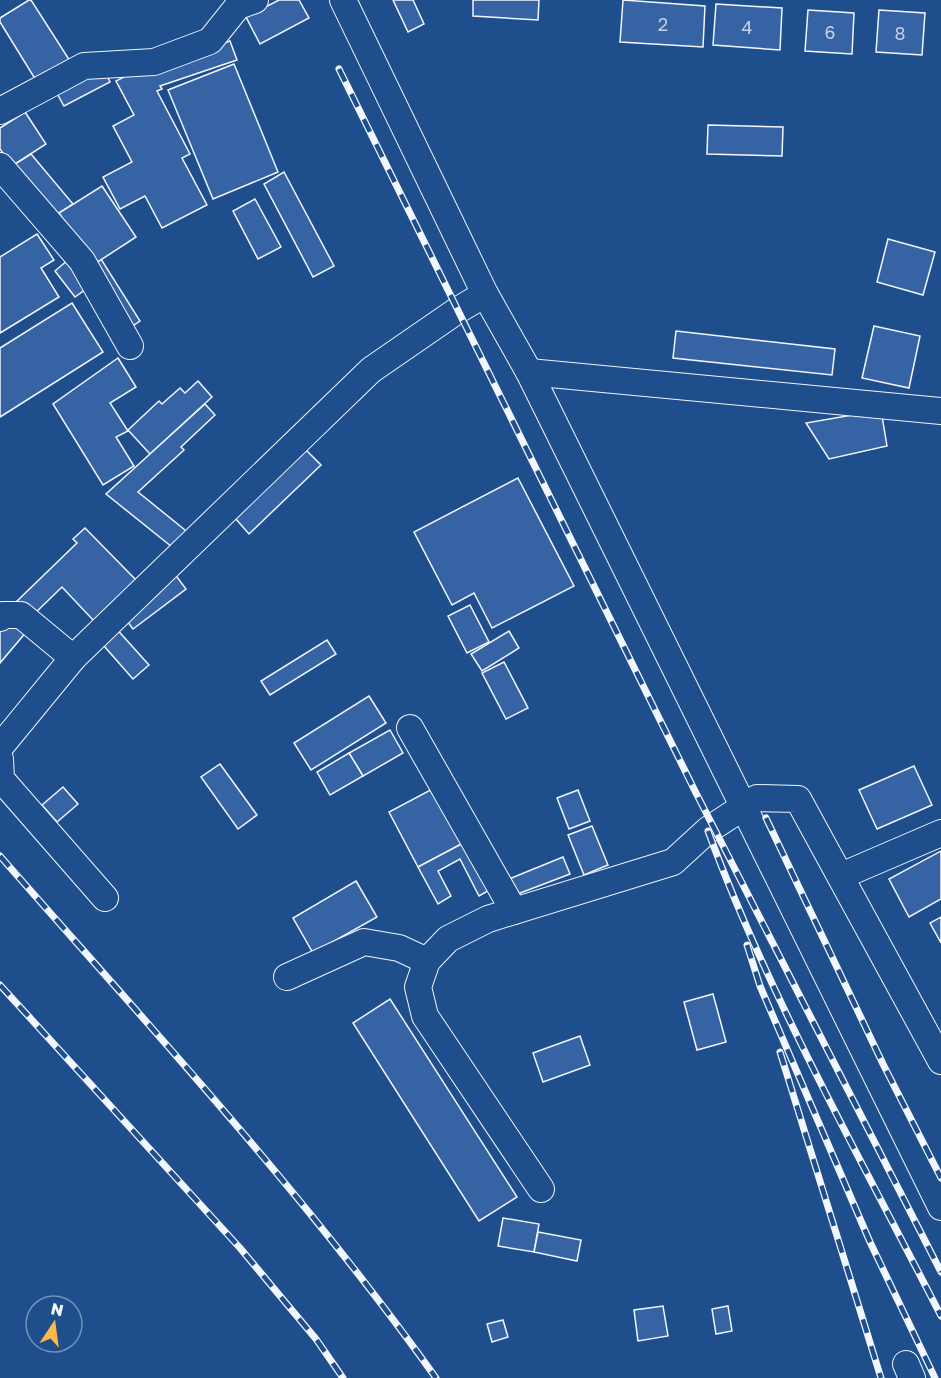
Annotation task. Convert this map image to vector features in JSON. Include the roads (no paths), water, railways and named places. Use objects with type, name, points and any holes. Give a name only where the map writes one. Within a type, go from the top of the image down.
[{"type":"street","points":[[0,111],[84,66],[154,62],[210,40],[238,6],[255,0]]},
{"type":"street","points":[[343,0],[485,294],[529,372],[742,808],[941,1207]]},
{"type":"street","points":[[0,166],[82,261],[130,346]]},
{"type":"street","points":[[0,747],[73,657],[371,370],[485,294]]},
{"type":"street","points":[[529,372],[941,411]]},
{"type":"street","points":[[0,618],[3,615],[21,615],[73,657]]},
{"type":"street","points":[[410,728],[514,911]]},
{"type":"street","points":[[0,759],[1,779],[105,898]]},
{"type":"street","points":[[540,1189],[425,1016],[418,987],[427,961],[448,939],[488,919],[673,862],[708,830],[757,798],[798,799],[941,1061]]},
{"type":"street","points":[[841,876],[941,833]]},
{"type":"street","points":[[287,977],[364,942],[399,948],[427,961]]},
{"type":"railway","points":[[339,69],[694,789],[941,1272]]},
{"type":"railway","points":[[766,818],[883,1064],[941,1178]]},
{"type":"railway","points":[[708,831],[759,955],[817,1077],[941,1316]]},
{"type":"railway","points":[[0,856],[280,1177],[386,1309],[436,1378]]},
{"type":"railway","points":[[747,945],[760,986],[870,1242],[935,1378]]},
{"type":"railway","points":[[0,985],[240,1248],[316,1339],[343,1378]]},
{"type":"railway","points":[[780,1052],[881,1378]]}]
